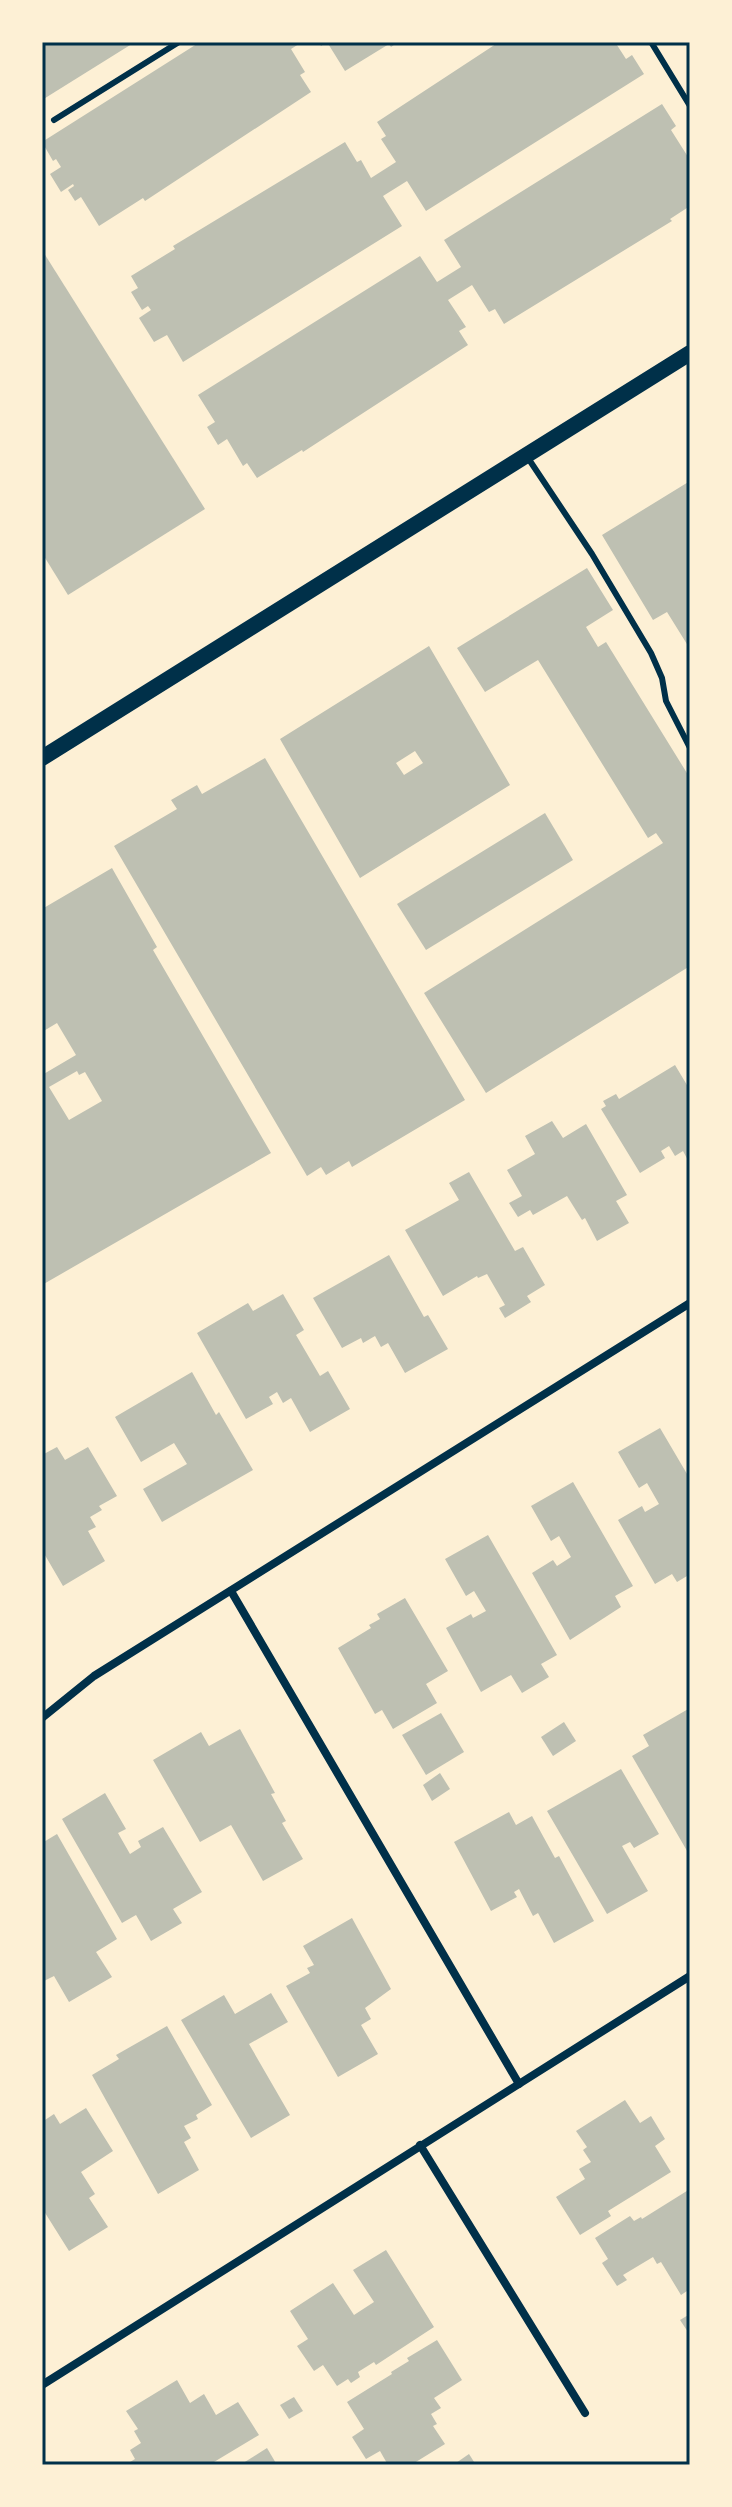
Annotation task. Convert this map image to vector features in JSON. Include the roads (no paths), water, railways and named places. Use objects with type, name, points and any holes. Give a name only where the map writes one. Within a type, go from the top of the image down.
[{"type":"main road","points":[[42,758],[690,353]]},
{"type":"street","points":[[42,1718],[94,1676],[690,1303]]},
{"type":"street","points":[[231,1591],[519,2084]]},
{"type":"street","points":[[42,2385],[690,1976]]},
{"type":"street","points":[[420,2145],[585,2413]]},
{"type":"lane","points":[[54,120],[179,42]]},
{"type":"lane","points":[[651,42],[690,106]]},
{"type":"lane","points":[[526,455],[592,554],[651,653],[662,678],[666,701],[690,748]]}]
